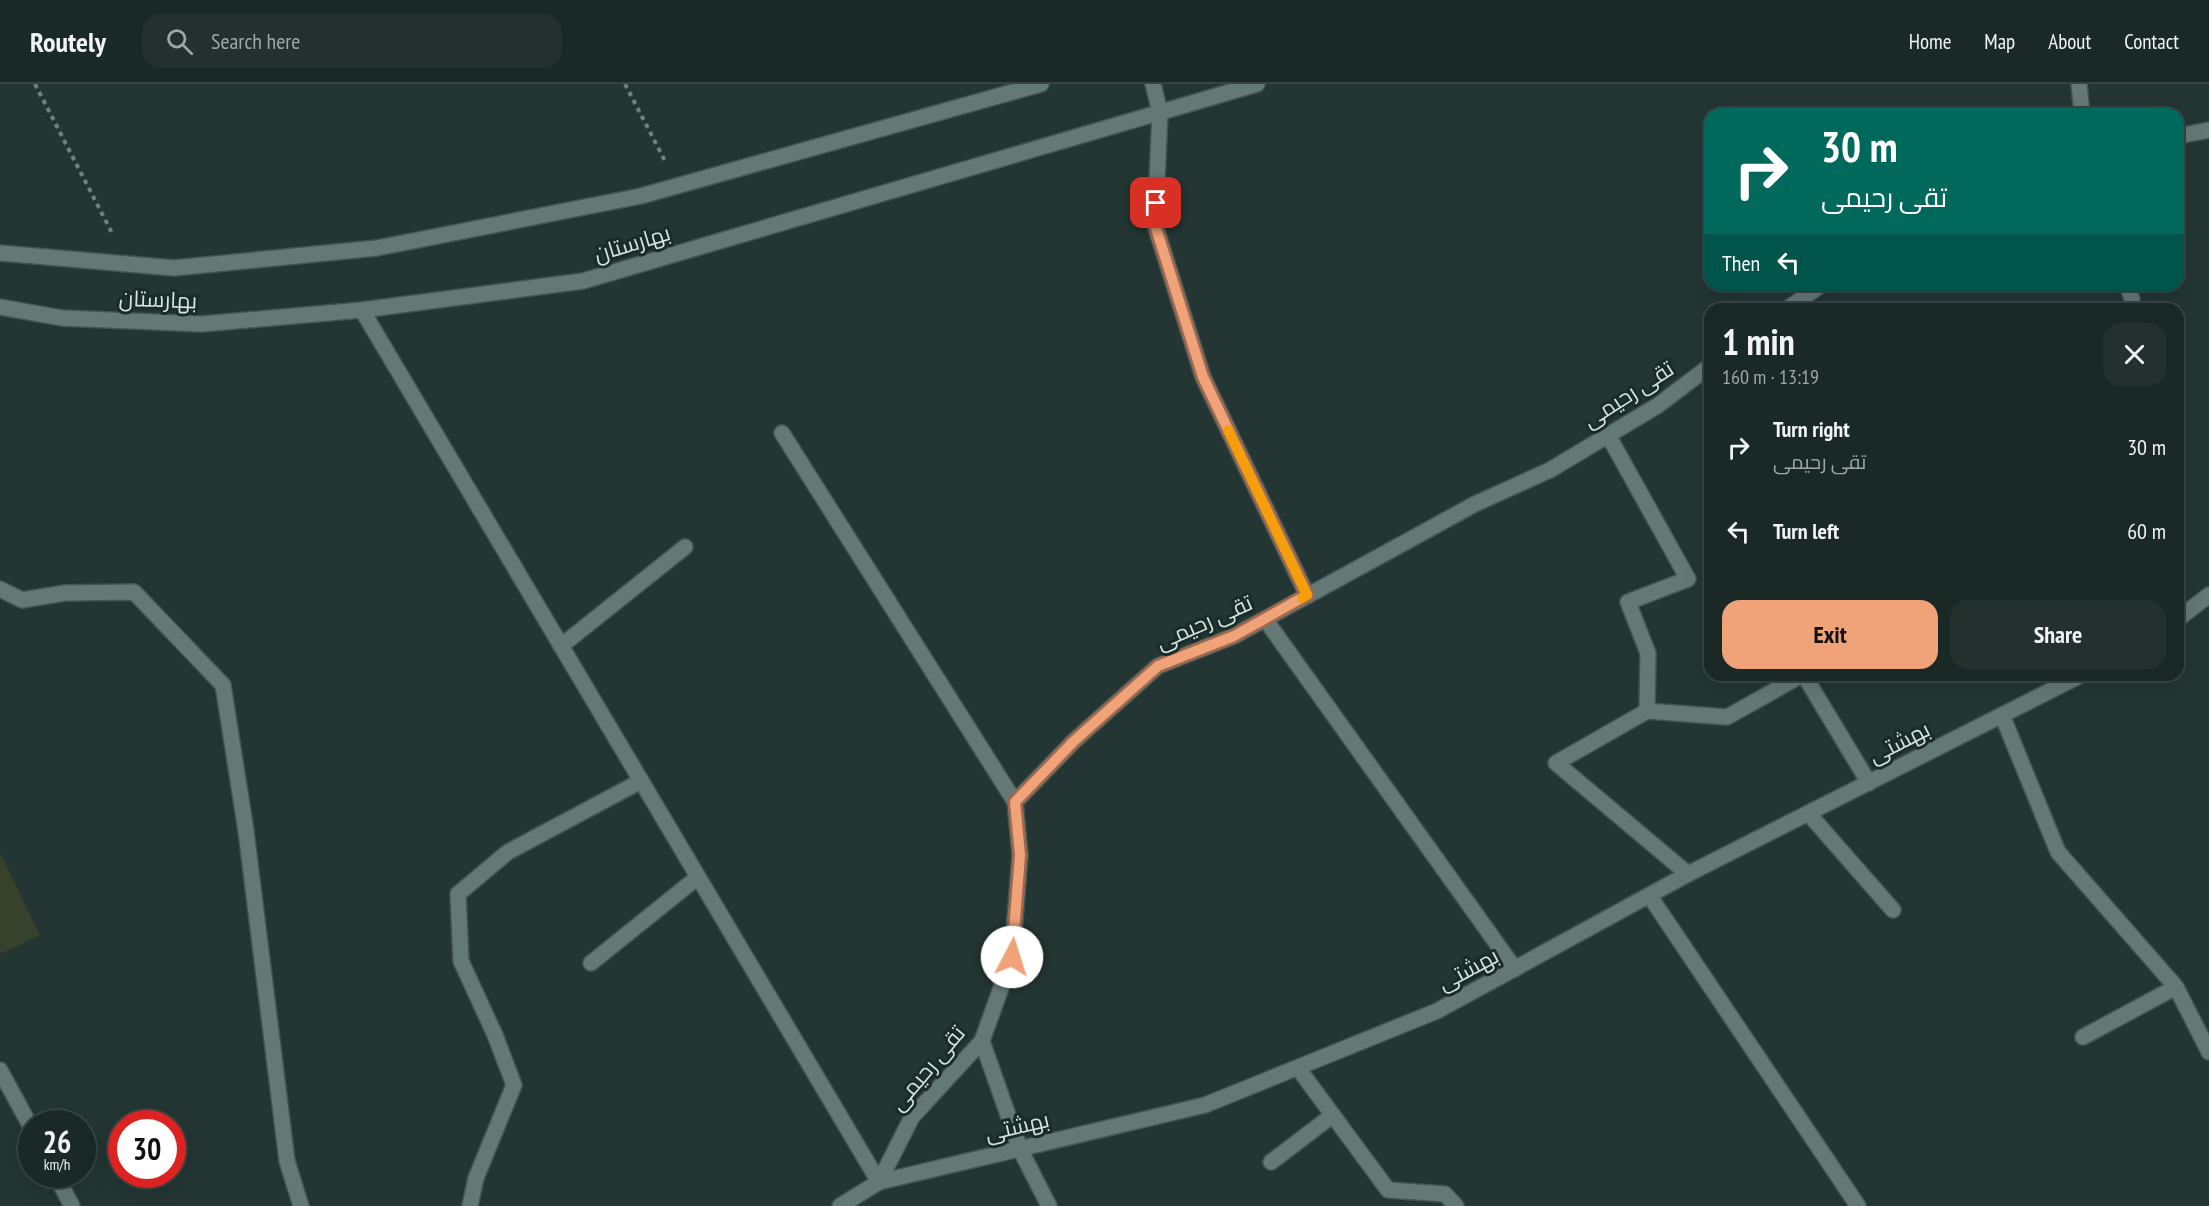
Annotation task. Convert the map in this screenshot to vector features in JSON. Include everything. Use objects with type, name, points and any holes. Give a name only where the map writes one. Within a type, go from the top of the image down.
[{"type":"street","name":"بهارستان","points":[[0,254],[174,268],[377,248],[641,196],[1041,84]]},
{"type":"street","points":[[1153,84],[1160,112],[1155,225],[1203,377],[1307,595]]},
{"type":"street","name":"بهارستان","points":[[0,307],[62,318],[202,324],[362,310],[583,281],[1257,84]]},
{"type":"street","points":[[2079,84],[2081,108]]},
{"type":"street","points":[[2184,135],[2209,130]]},
{"type":"street","points":[[1796,303],[1812,291]]},
{"type":"street","points":[[362,310],[879,1182]]},
{"type":"street","name":"تقی رحیمی","points":[[879,1182],[912,1117],[982,1041],[1012,957],[1020,855],[1015,802],[1074,741],[1158,666],[1234,636],[1475,504],[1550,470],[1656,406],[1704,370]]},
{"type":"street","points":[[782,433],[1015,802]]},
{"type":"street","points":[[1608,435],[1688,579],[1628,602],[1648,652],[1647,711]]},
{"type":"street","points":[[561,646],[685,547]]},
{"type":"street","points":[[0,589],[22,600],[65,593],[134,592],[223,685],[246,831],[287,1161],[301,1206]]},
{"type":"street","points":[[2184,614],[2209,595]]},
{"type":"street","points":[[1264,619],[1515,969]]},
{"type":"street","points":[[1688,874],[1556,763],[1647,711],[1727,717],[1792,681]]},
{"type":"street","points":[[1807,681],[1869,783]]},
{"type":"street","name":"بهشتی","points":[[840,1206],[879,1182],[1205,1105],[1437,1011],[1688,874],[2069,681]]},
{"type":"street","points":[[2002,715],[2058,852],[2176,987],[2209,1052]]},
{"type":"street","points":[[470,1206],[477,1178],[514,1085],[495,1035],[461,961],[458,894],[508,852],[641,781]]},
{"type":"street","points":[[1808,813],[1893,910]]},
{"type":"street","points":[[591,963],[698,877]]},
{"type":"street","points":[[1649,895],[1858,1206]]},
{"type":"street","points":[[2083,1037],[2176,987]]},
{"type":"street","points":[[982,1041],[1020,1149],[1049,1206]]},
{"type":"street","points":[[1298,1068],[1388,1190],[1445,1194],[1455,1206]]},
{"type":"street","points":[[0,1070],[22,1110]]},
{"type":"street","points":[[1270,1162],[1333,1115]]},
{"type":"street","points":[[63,1188],[72,1206]]},
{"type":"path","points":[[35,84],[128,264]]},
{"type":"path","points":[[625,84],[678,186]]},
{"type":"green space","points":[[0,853],[40,935],[0,954]]},
{"type":"slow traffic","points":[[1228,430],[1307,595],[1302,598]]},
{"type":"route","points":[[1012,957],[1020,855],[1015,802],[1074,741],[1158,666],[1234,636],[1307,595],[1203,377],[1155,225],[1156,203]]}]
